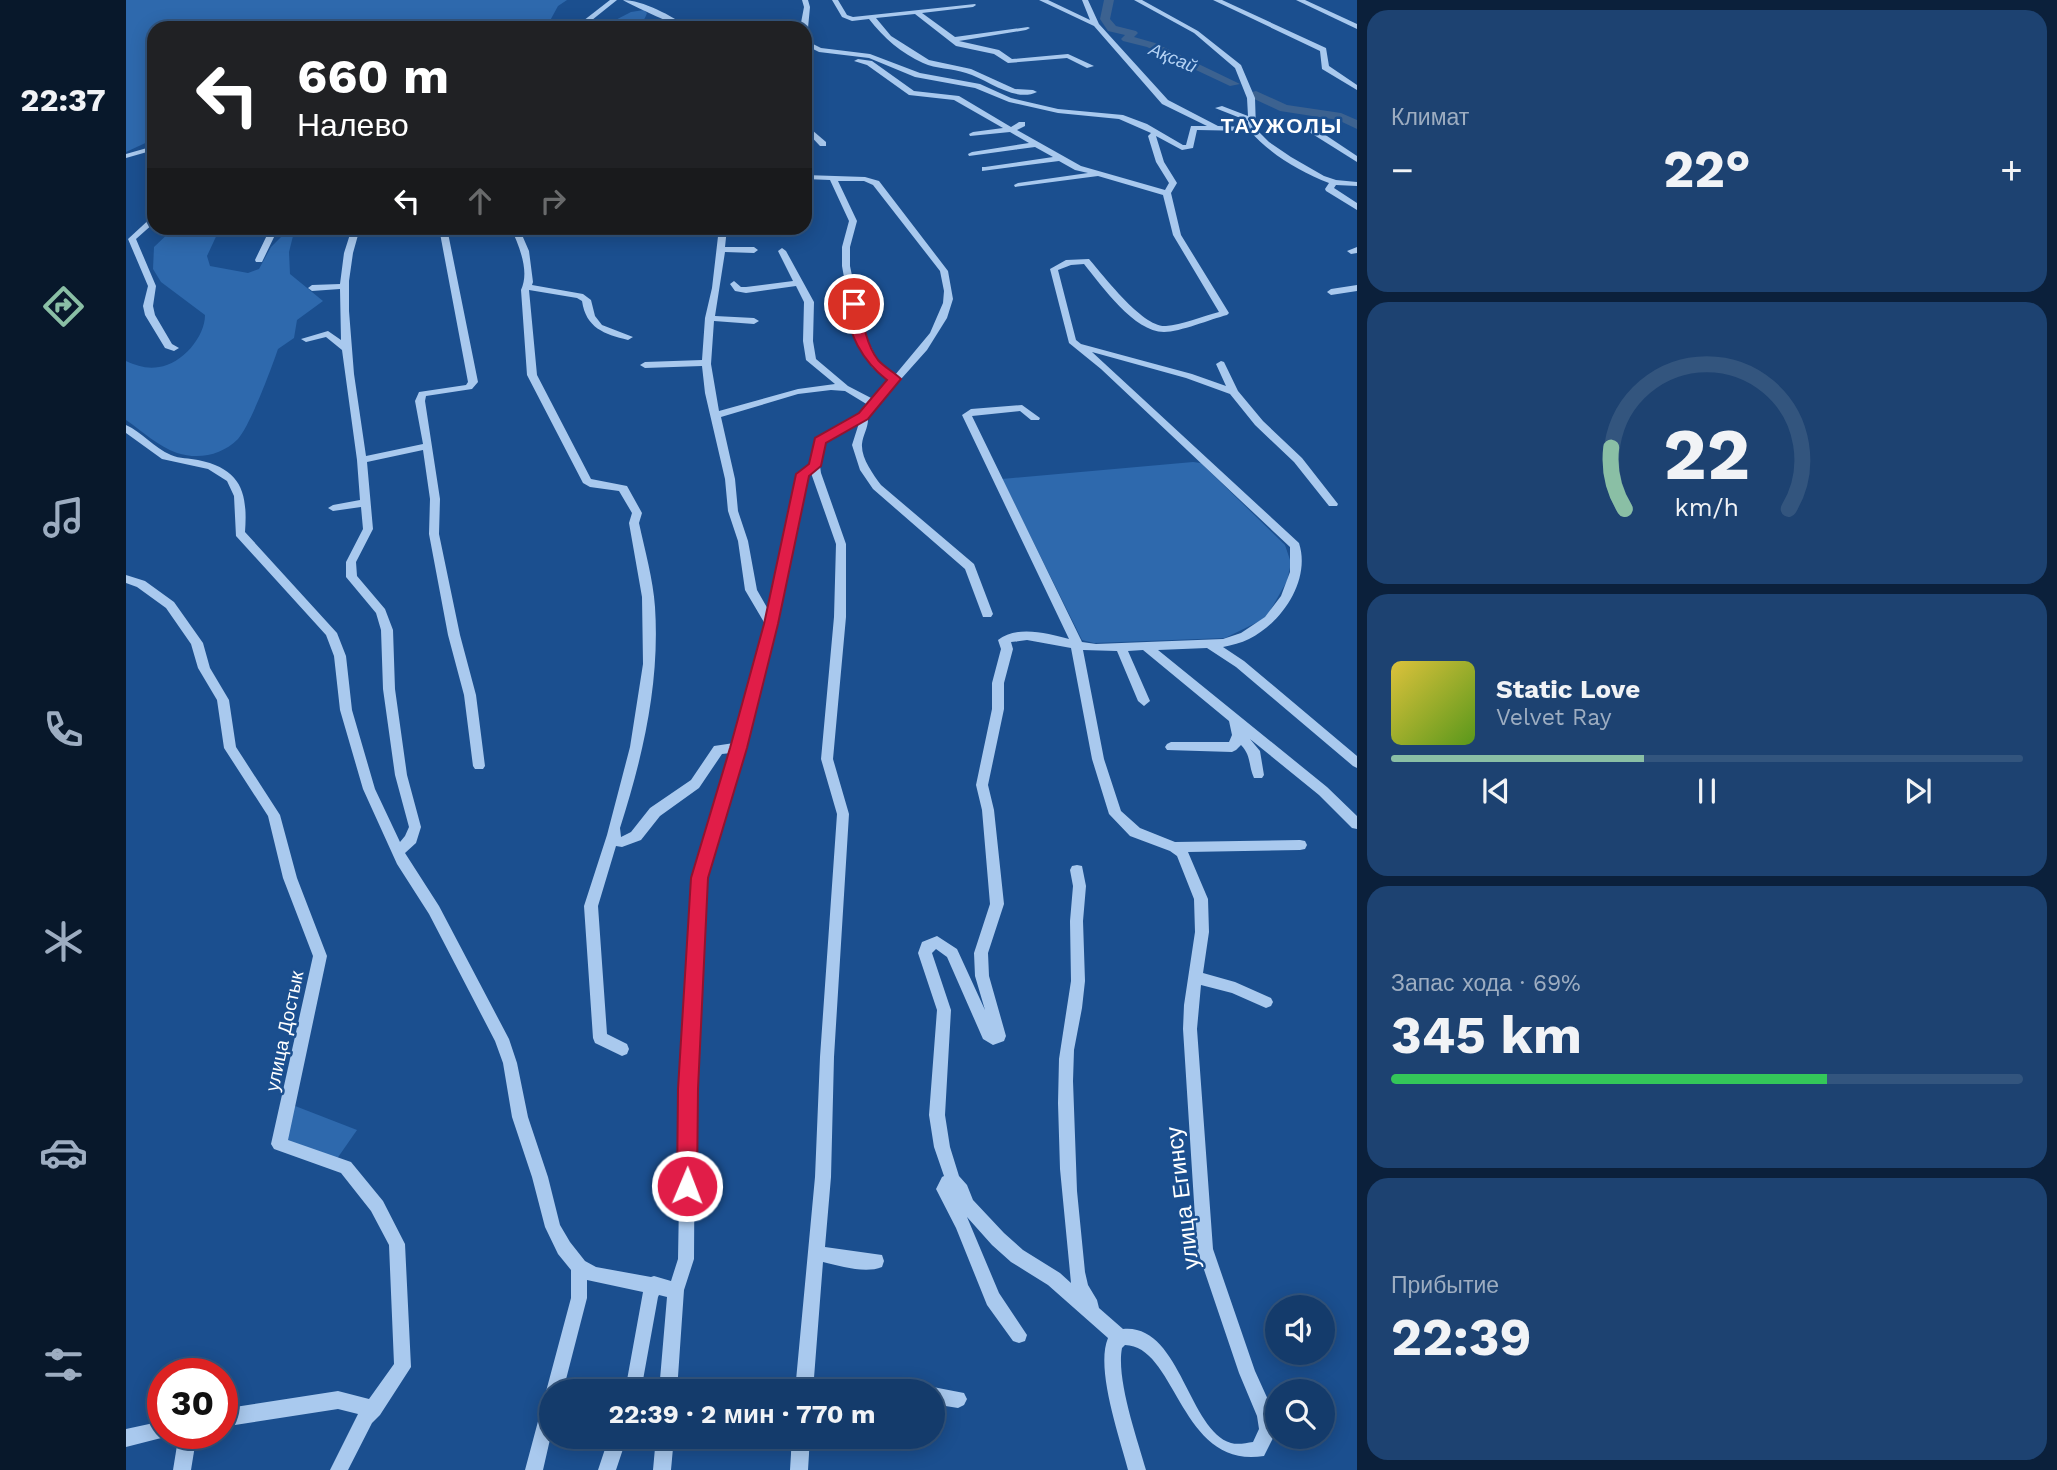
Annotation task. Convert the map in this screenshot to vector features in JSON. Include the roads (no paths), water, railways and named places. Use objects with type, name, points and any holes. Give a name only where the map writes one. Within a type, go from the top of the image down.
[{"type":"street","points":[[587,21],[614,0]]},
{"type":"street","points":[[626,0],[674,21]]},
{"type":"street","points":[[804,21],[807,6],[805,0]]},
{"type":"street","points":[[835,0],[847,18],[872,18],[973,5]]},
{"type":"street","points":[[1042,0],[1096,25]]},
{"type":"street","points":[[1085,0],[1096,25],[1165,102],[1215,127]]},
{"type":"street","points":[[1137,0],[1196,32],[1238,67],[1251,98],[1252,124]]},
{"type":"street","points":[[1216,0],[1323,50],[1325,67],[1357,88]]},
{"type":"street","points":[[1299,0],[1357,27]]},
{"type":"street","points":[[918,13],[959,44],[999,53],[1011,61],[1068,56],[1090,66]]},
{"type":"street","points":[[872,18],[888,38],[926,62],[968,71],[1014,91],[1033,92]]},
{"type":"street","points":[[952,40],[1026,28]]},
{"type":"street","points":[[883,42],[904,69]]},
{"type":"street","points":[[813,48],[870,56],[918,75],[977,86],[1009,100],[1045,109],[1120,117],[1177,146],[1188,147],[1194,128],[1252,124]]},
{"type":"street","points":[[812,55],[869,63],[912,93],[956,98],[1060,158],[1098,175],[1167,193]]},
{"type":"street","points":[[1219,108],[1252,124],[1264,141],[1333,183],[1357,184]]},
{"type":"street","points":[[973,134],[1011,130],[1022,124]]},
{"type":"street","points":[[1309,128],[1357,160]]},
{"type":"street","points":[[1114,1333],[1062,1286],[1033,1264],[1017,1256],[998,1239],[967,1205],[953,1180],[942,1147],[937,1115],[944,1010],[925,953],[927,946],[937,942],[952,953],[988,1034],[997,1038],[998,1030],[982,976],[981,953],[997,904],[988,810],[982,785],[998,709],[998,683],[1007,649],[1004,640],[1042,635],[1077,646],[1223,643],[1245,636],[1269,620],[1286,597],[1296,572],[1295,546],[1104,367],[1076,346],[1054,272],[1054,268],[1069,262],[1086,261],[1122,303],[1151,327],[1166,329],[1224,313],[1177,234],[1167,193],[1173,183],[1160,162],[1152,136],[1156,133]]},
{"type":"street","points":[[812,135],[823,144]]},
{"type":"street","points":[[972,154],[1037,144]]},
{"type":"street","points":[[126,156],[147,150]]},
{"type":"street","points":[[985,169],[1060,158]]},
{"type":"street","points":[[1018,184],[1098,175]]},
{"type":"street","points":[[806,1379],[817,1253],[827,1044],[843,814],[827,759],[840,617],[841,544],[815,466],[820,440],[863,416],[894,379],[931,342],[948,303],[944,271],[876,183],[865,179],[812,178]]},
{"type":"street","points":[[833,179],[853,221],[846,247],[846,266],[859,333],[875,365],[894,379]]},
{"type":"street","points":[[1333,183],[1329,189],[1357,207]]},
{"type":"street","points":[[147,225],[132,240],[152,286],[148,306],[150,315],[168,346],[174,348]]},
{"type":"street","points":[[259,260],[271,235]]},
{"type":"street","points":[[354,235],[344,286],[348,350],[368,530],[351,562],[352,577],[381,612],[387,630],[389,689],[401,775],[415,827],[411,839],[400,850]]},
{"type":"street","points":[[444,235],[473,382],[465,388],[422,394],[420,401],[435,499],[434,534],[454,635],[470,695],[479,766]]},
{"type":"street","points":[[518,235],[526,256],[528,287],[525,290],[532,374],[593,489],[623,488],[632,502],[637,513],[634,523],[649,606],[645,696],[620,838],[609,854],[591,906],[600,1038],[622,1049]]},
{"type":"street","points":[[722,235],[706,363],[751,590],[771,624]]},
{"type":"street","points":[[720,249],[754,250]]},
{"type":"street","points":[[782,251],[809,302],[808,341],[811,360],[845,388],[873,404]]},
{"type":"street","points":[[734,284],[738,289],[746,290],[799,283]]},
{"type":"street","points":[[312,288],[344,286]]},
{"type":"street","points":[[528,287],[580,296],[586,300],[591,320],[599,330],[628,337]]},
{"type":"street","points":[[1331,292],[1357,288]]},
{"type":"street","points":[[710,318],[754,321]]},
{"type":"street","points":[[306,339],[328,334],[348,350]]},
{"type":"street","points":[[1076,346],[1189,376],[1233,392]]},
{"type":"street","points":[[645,365],[706,363]]},
{"type":"street","points":[[1221,364],[1233,392],[1259,423],[1298,460],[1333,504]]},
{"type":"street","points":[[716,415],[776,397],[845,388]]},
{"type":"street","points":[[1035,418],[1022,408],[971,412],[967,415],[1077,646],[1098,759],[1115,814],[1135,832],[1175,847],[1300,845]]},
{"type":"street","points":[[863,416],[864,425],[857,445],[870,479],[970,566],[987,614]]},
{"type":"street","points":[[126,428],[138,440],[171,459],[219,469],[234,482],[241,498],[240,533],[331,633],[336,642],[346,692],[346,710],[383,823],[400,850],[402,860],[434,910],[502,1039],[520,1117],[553,1227],[564,1248],[586,1271],[676,1290]]},
{"type":"street","points":[[362,460],[428,446]]},
{"type":"street","points":[[669,1379],[676,1290],[686,1259],[688,1089],[699,878],[771,624],[803,474],[815,466]]},
{"type":"street","points":[[333,508],[365,503]]},
{"type":"street","name":"улица Достык","points":[[126,579],[141,584],[170,605],[197,643],[204,668],[223,700],[230,748],[274,815],[290,878],[320,956],[279,1144],[346,1167],[377,1206],[397,1244],[403,1367],[366,1417],[339,1470]]},
{"type":"street","points":[[1208,643],[1240,664],[1357,764]]},
{"type":"street","points":[[1144,645],[1323,791],[1357,824]]},
{"type":"street","points":[[1120,646],[1144,701]]},
{"type":"street","points":[[1235,720],[1239,734],[1254,751],[1258,775]]},
{"type":"street","points":[[1171,747],[1225,749],[1237,743],[1239,734]]},
{"type":"street","points":[[620,838],[636,836],[655,812],[695,784],[719,749],[738,748]]},
{"type":"street","name":"улица Егинсу","points":[[1114,1333],[1130,1336],[1144,1343],[1160,1359],[1215,1443],[1227,1451],[1241,1454],[1258,1450],[1268,1430],[1266,1415],[1247,1373],[1205,1249],[1190,1029],[1202,932],[1201,899],[1182,853],[1175,847]]},
{"type":"street","points":[[1062,1286],[1071,1284],[1076,1252],[1067,1176],[1065,1121],[1066,1057],[1078,974],[1077,912],[1082,886],[1077,870]]},
{"type":"street","points":[[1196,977],[1235,988],[1266,1002]]},
{"type":"street","points":[[953,1180],[947,1182],[944,1189],[962,1223],[993,1299],[1019,1335]]},
{"type":"street","points":[[817,1253],[876,1262]]},
{"type":"street","points":[[557,1379],[586,1271]]},
{"type":"street","points":[[1074,1273],[1083,1295],[1114,1333],[1112,1352],[1115,1374],[1138,1470]]},
{"type":"street","points":[[636,1379],[645,1315],[654,1284]]},
{"type":"street","points":[[945,1397],[958,1399]]},
{"type":"street","points":[[238,1416],[338,1400],[374,1409]]},
{"type":"street","points":[[126,1438],[147,1433]]},
{"type":"street","points":[[182,1470],[185,1449]]},
{"type":"street","points":[[534,1470],[539,1449]]},
{"type":"street","points":[[607,1470],[614,1449]]},
{"type":"street","points":[[662,1470],[664,1449]]},
{"type":"street","points":[[799,1470],[800,1449]]},
{"type":"waterway","name":"Ақсай","points":[[1109,0],[1105,19],[1112,29],[1132,33],[1127,39],[1151,45],[1234,84]]},
{"type":"waterway","name":"Ақсай","points":[[1256,95],[1284,108],[1341,117],[1357,125]]},
{"type":"district","name":"ТАУЖОЛЫ","points":[[1282,126]]}]
